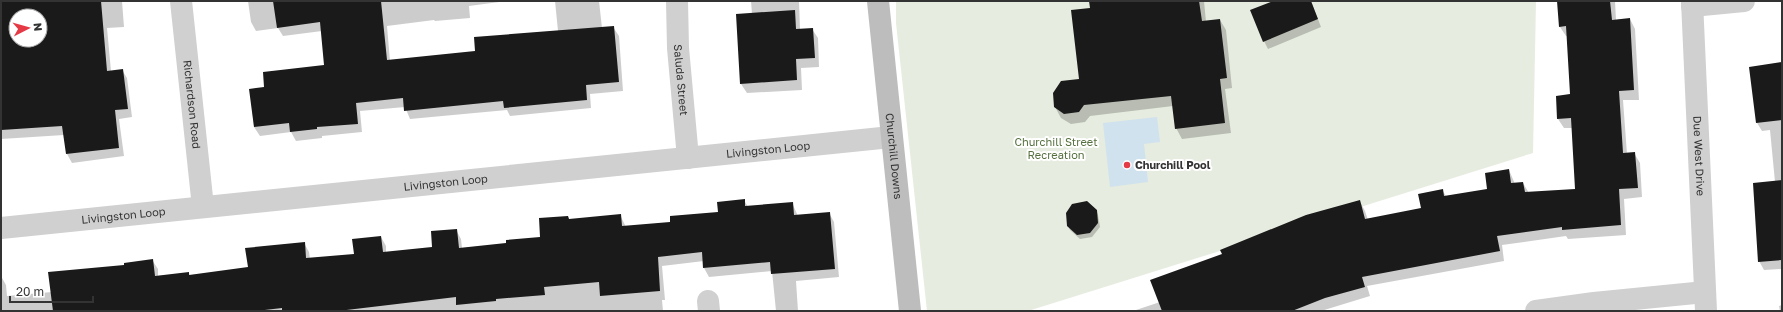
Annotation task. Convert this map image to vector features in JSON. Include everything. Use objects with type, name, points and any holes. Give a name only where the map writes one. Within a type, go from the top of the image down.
[{"type":"street","name":"Richardson Road","points":[[181,1],[203,207]]},
{"type":"street","name":"Saluda Street","points":[[677,1],[678,48],[688,158]]},
{"type":"street","name":"Churchill Downs","points":[[878,1],[910,311]]},
{"type":"street","points":[[1692,3],[1744,1]]},
{"type":"street","name":"Due West Drive","points":[[1692,3],[1706,301]]},
{"type":"street","name":"Livingston Loop","points":[[1,228],[891,137]]},
{"type":"street","points":[[1536,311],[1594,303],[1706,301]]},
{"type":"green space","name":"Churchill Street Recreation","points":[[896,1],[1536,1],[1533,153],[1028,311],[927,311],[896,23]]},
{"type":"water","name":"Churchill Pool","points":[[1157,117],[1160,142],[1144,144],[1148,182],[1110,187],[1103,123]]},
{"type":"building","points":[[1,1],[101,1],[107,71],[123,69],[128,109],[115,110],[119,148],[66,154],[62,126],[1,130]]},
{"type":"building","points":[[273,1],[381,1],[387,60],[475,51],[474,37],[614,26],[619,82],[586,85],[587,100],[504,108],[503,101],[404,111],[403,98],[356,103],[358,124],[317,127],[317,129],[290,132],[289,123],[254,127],[249,89],[264,87],[263,72],[324,65],[320,22],[277,28]]},
{"type":"building","points":[[1089,1],[1199,1],[1202,21],[1220,19],[1227,78],[1220,79],[1225,123],[1175,129],[1171,96],[1084,105],[1079,112],[1064,114],[1054,107],[1053,93],[1061,81],[1079,79],[1071,10],[1090,8]]},
{"type":"building","points":[[1273,1],[1311,1],[1318,19],[1263,42],[1250,10]]},
{"type":"building","points":[[1557,1],[1610,1],[1612,20],[1630,18],[1634,90],[1619,91],[1623,153],[1635,152],[1638,188],[1619,189],[1621,225],[1562,230],[1562,227],[1497,236],[1500,251],[1362,277],[1365,287],[1325,298],[1292,311],[1162,311],[1150,280],[1222,254],[1220,250],[1306,215],[1360,200],[1365,219],[1421,208],[1418,194],[1443,189],[1444,196],[1487,189],[1485,173],[1509,169],[1511,183],[1523,182],[1525,192],[1575,189],[1571,118],[1557,119],[1556,96],[1570,94],[1566,26],[1559,27]]},
{"type":"building","points":[[795,10],[796,29],[813,28],[815,58],[796,59],[797,80],[740,84],[736,14]]},
{"type":"building","points":[[1782,62],[1782,120],[1756,123],[1749,67]]},
{"type":"building","points":[[1782,180],[1782,260],[1758,262],[1753,183]]},
{"type":"building","points":[[745,199],[745,206],[793,202],[794,215],[830,212],[835,269],[771,274],[770,262],[703,268],[702,252],[658,257],[660,291],[600,296],[599,282],[544,287],[545,295],[496,299],[496,301],[456,305],[456,297],[338,311],[282,311],[282,308],[256,311],[53,311],[48,272],[124,265],[124,263],[153,259],[155,276],[189,272],[189,275],[248,267],[245,248],[305,242],[306,258],[354,254],[352,239],[381,236],[383,252],[432,247],[431,231],[457,229],[459,248],[506,243],[506,240],[540,237],[539,218],[568,216],[569,219],[621,214],[622,226],[670,222],[670,216],[718,212],[717,202]]},
{"type":"building","points":[[1087,201],[1097,210],[1098,223],[1090,233],[1077,235],[1067,226],[1066,213],[1072,204]]},
{"type":"place","name":"Churchill Pool","points":[[1127,165]]}]
